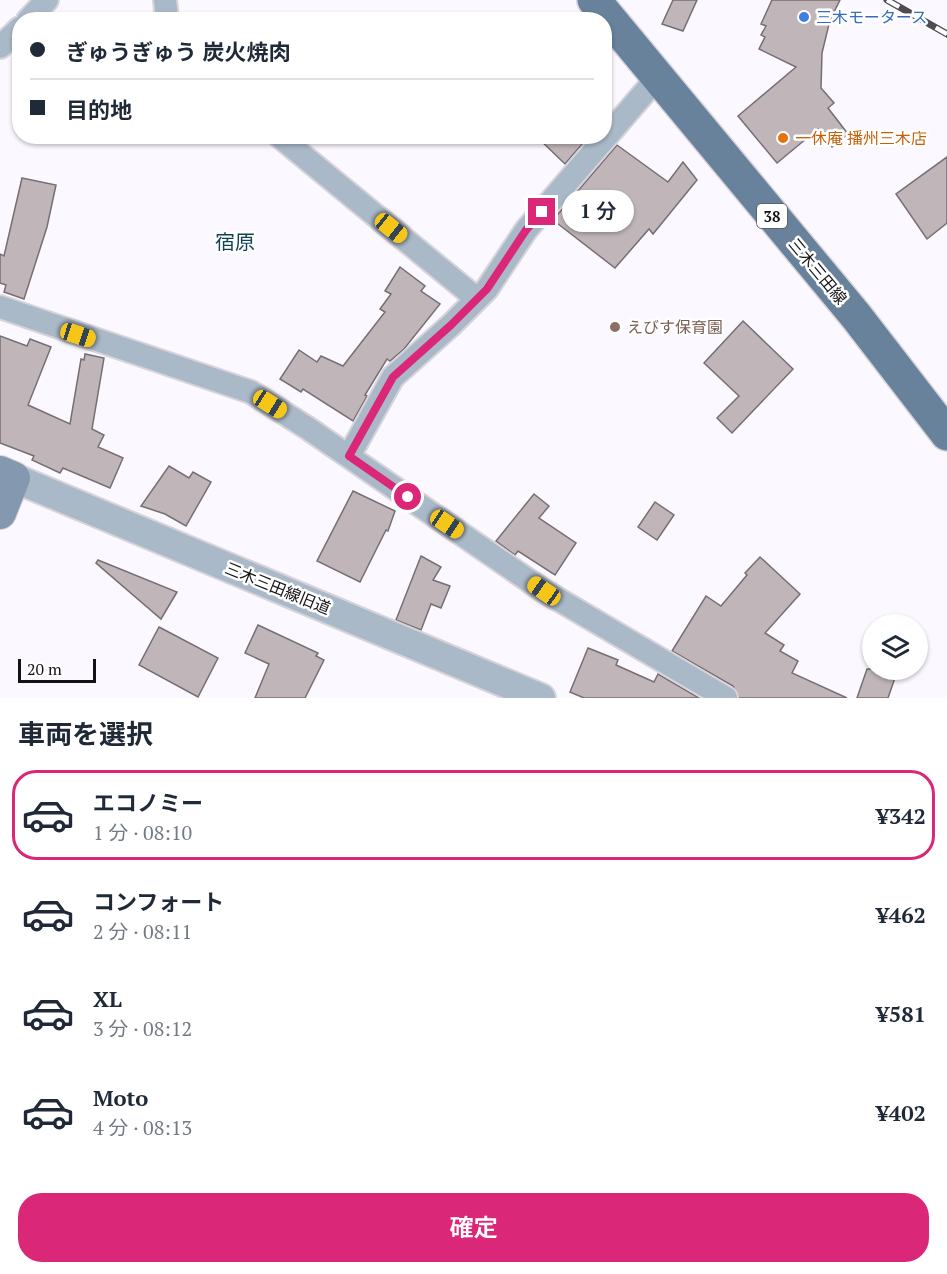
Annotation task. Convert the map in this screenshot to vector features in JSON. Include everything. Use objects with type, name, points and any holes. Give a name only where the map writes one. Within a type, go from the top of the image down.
[{"type":"main road","name":"三木三田線","points":[[594,0],[604,12]]},
{"type":"main road","name":"三木三田線","points":[[612,22],[856,316],[947,434]]},
{"type":"main road","points":[[0,513],[7,475]]},
{"type":"street","points":[[36,12],[47,0]]},
{"type":"street","points":[[0,47],[12,36]]},
{"type":"street","points":[[612,130],[657,78]]},
{"type":"street","points":[[289,144],[477,298]]},
{"type":"street","points":[[349,456],[393,377],[487,289],[526,230],[600,144]]},
{"type":"street","points":[[0,307],[251,392],[349,456],[544,591],[726,698]]},
{"type":"street","name":"三木三田線旧道","points":[[7,475],[541,698]]},
{"type":"building","points":[[673,0],[697,0],[683,31],[662,24]]},
{"type":"building","points":[[772,0],[840,0],[830,20],[822,53],[821,88],[834,103],[828,108],[848,134],[832,147],[818,129],[777,163],[738,116],[796,67],[759,49],[765,37],[761,35],[766,26],[761,24]]},
{"type":"building","points":[[544,144],[582,144],[565,164]]},
{"type":"building","points":[[617,145],[668,182],[683,162],[697,180],[653,234],[649,229],[615,268],[553,220]]},
{"type":"building","points":[[947,157],[947,223],[927,239],[896,194]]},
{"type":"building","points":[[22,178],[56,185],[47,227],[24,299],[4,292],[6,285],[0,283],[0,254],[4,256]]},
{"type":"building","points":[[400,267],[425,286],[421,291],[440,304],[404,349],[390,361],[387,359],[365,395],[367,396],[353,421],[303,389],[301,392],[280,379],[299,350],[317,362],[321,356],[343,366],[385,312],[380,309],[391,294],[385,291]]},
{"type":"building","points":[[743,321],[793,369],[732,433],[717,418],[739,396],[704,363]]},
{"type":"building","points":[[0,336],[27,346],[30,339],[51,347],[28,405],[70,424],[81,359],[84,360],[85,354],[104,358],[92,429],[104,435],[98,447],[123,458],[110,488],[63,468],[60,473],[32,460],[34,456],[0,443]]},
{"type":"building","points":[[169,466],[189,478],[193,472],[211,482],[186,526],[165,514],[141,506]]},
{"type":"building","points":[[353,491],[395,511],[388,531],[386,530],[360,582],[317,561]]},
{"type":"building","points":[[534,494],[549,506],[539,518],[576,543],[555,575],[518,551],[515,555],[496,541]]},
{"type":"building","points":[[655,502],[674,515],[657,540],[638,527]]},
{"type":"building","points":[[421,556],[441,567],[433,580],[450,586],[441,608],[431,604],[421,630],[396,620]]},
{"type":"building","points":[[760,557],[800,594],[765,633],[784,645],[780,651],[798,661],[792,673],[847,698],[739,698],[733,686],[672,651],[706,596],[721,606]]},
{"type":"building","points":[[98,560],[177,592],[161,619],[96,563]]},
{"type":"building","points":[[258,625],[318,653],[316,656],[324,660],[305,698],[255,698],[269,664],[245,653]]},
{"type":"building","points":[[159,627],[218,658],[198,697],[139,665]]},
{"type":"building","points":[[588,648],[618,660],[616,665],[654,682],[658,674],[699,698],[584,698],[570,692]]},
{"type":"building","points":[[863,680],[894,680],[888,698],[857,698]]},
{"type":"railway","points":[[887,0],[947,34]]},
{"type":"place","name":"三木モータース","points":[[804,17]]},
{"type":"place","name":"一休庵 播州三木店","points":[[783,138]]},
{"type":"place","name":"えびす保育園","points":[[615,327]]},
{"type":"district","name":"宿原","points":[[235,241]]},
{"type":"route","points":[[408,497],[349,456],[393,377],[487,289],[526,230],[542,212]]}]
